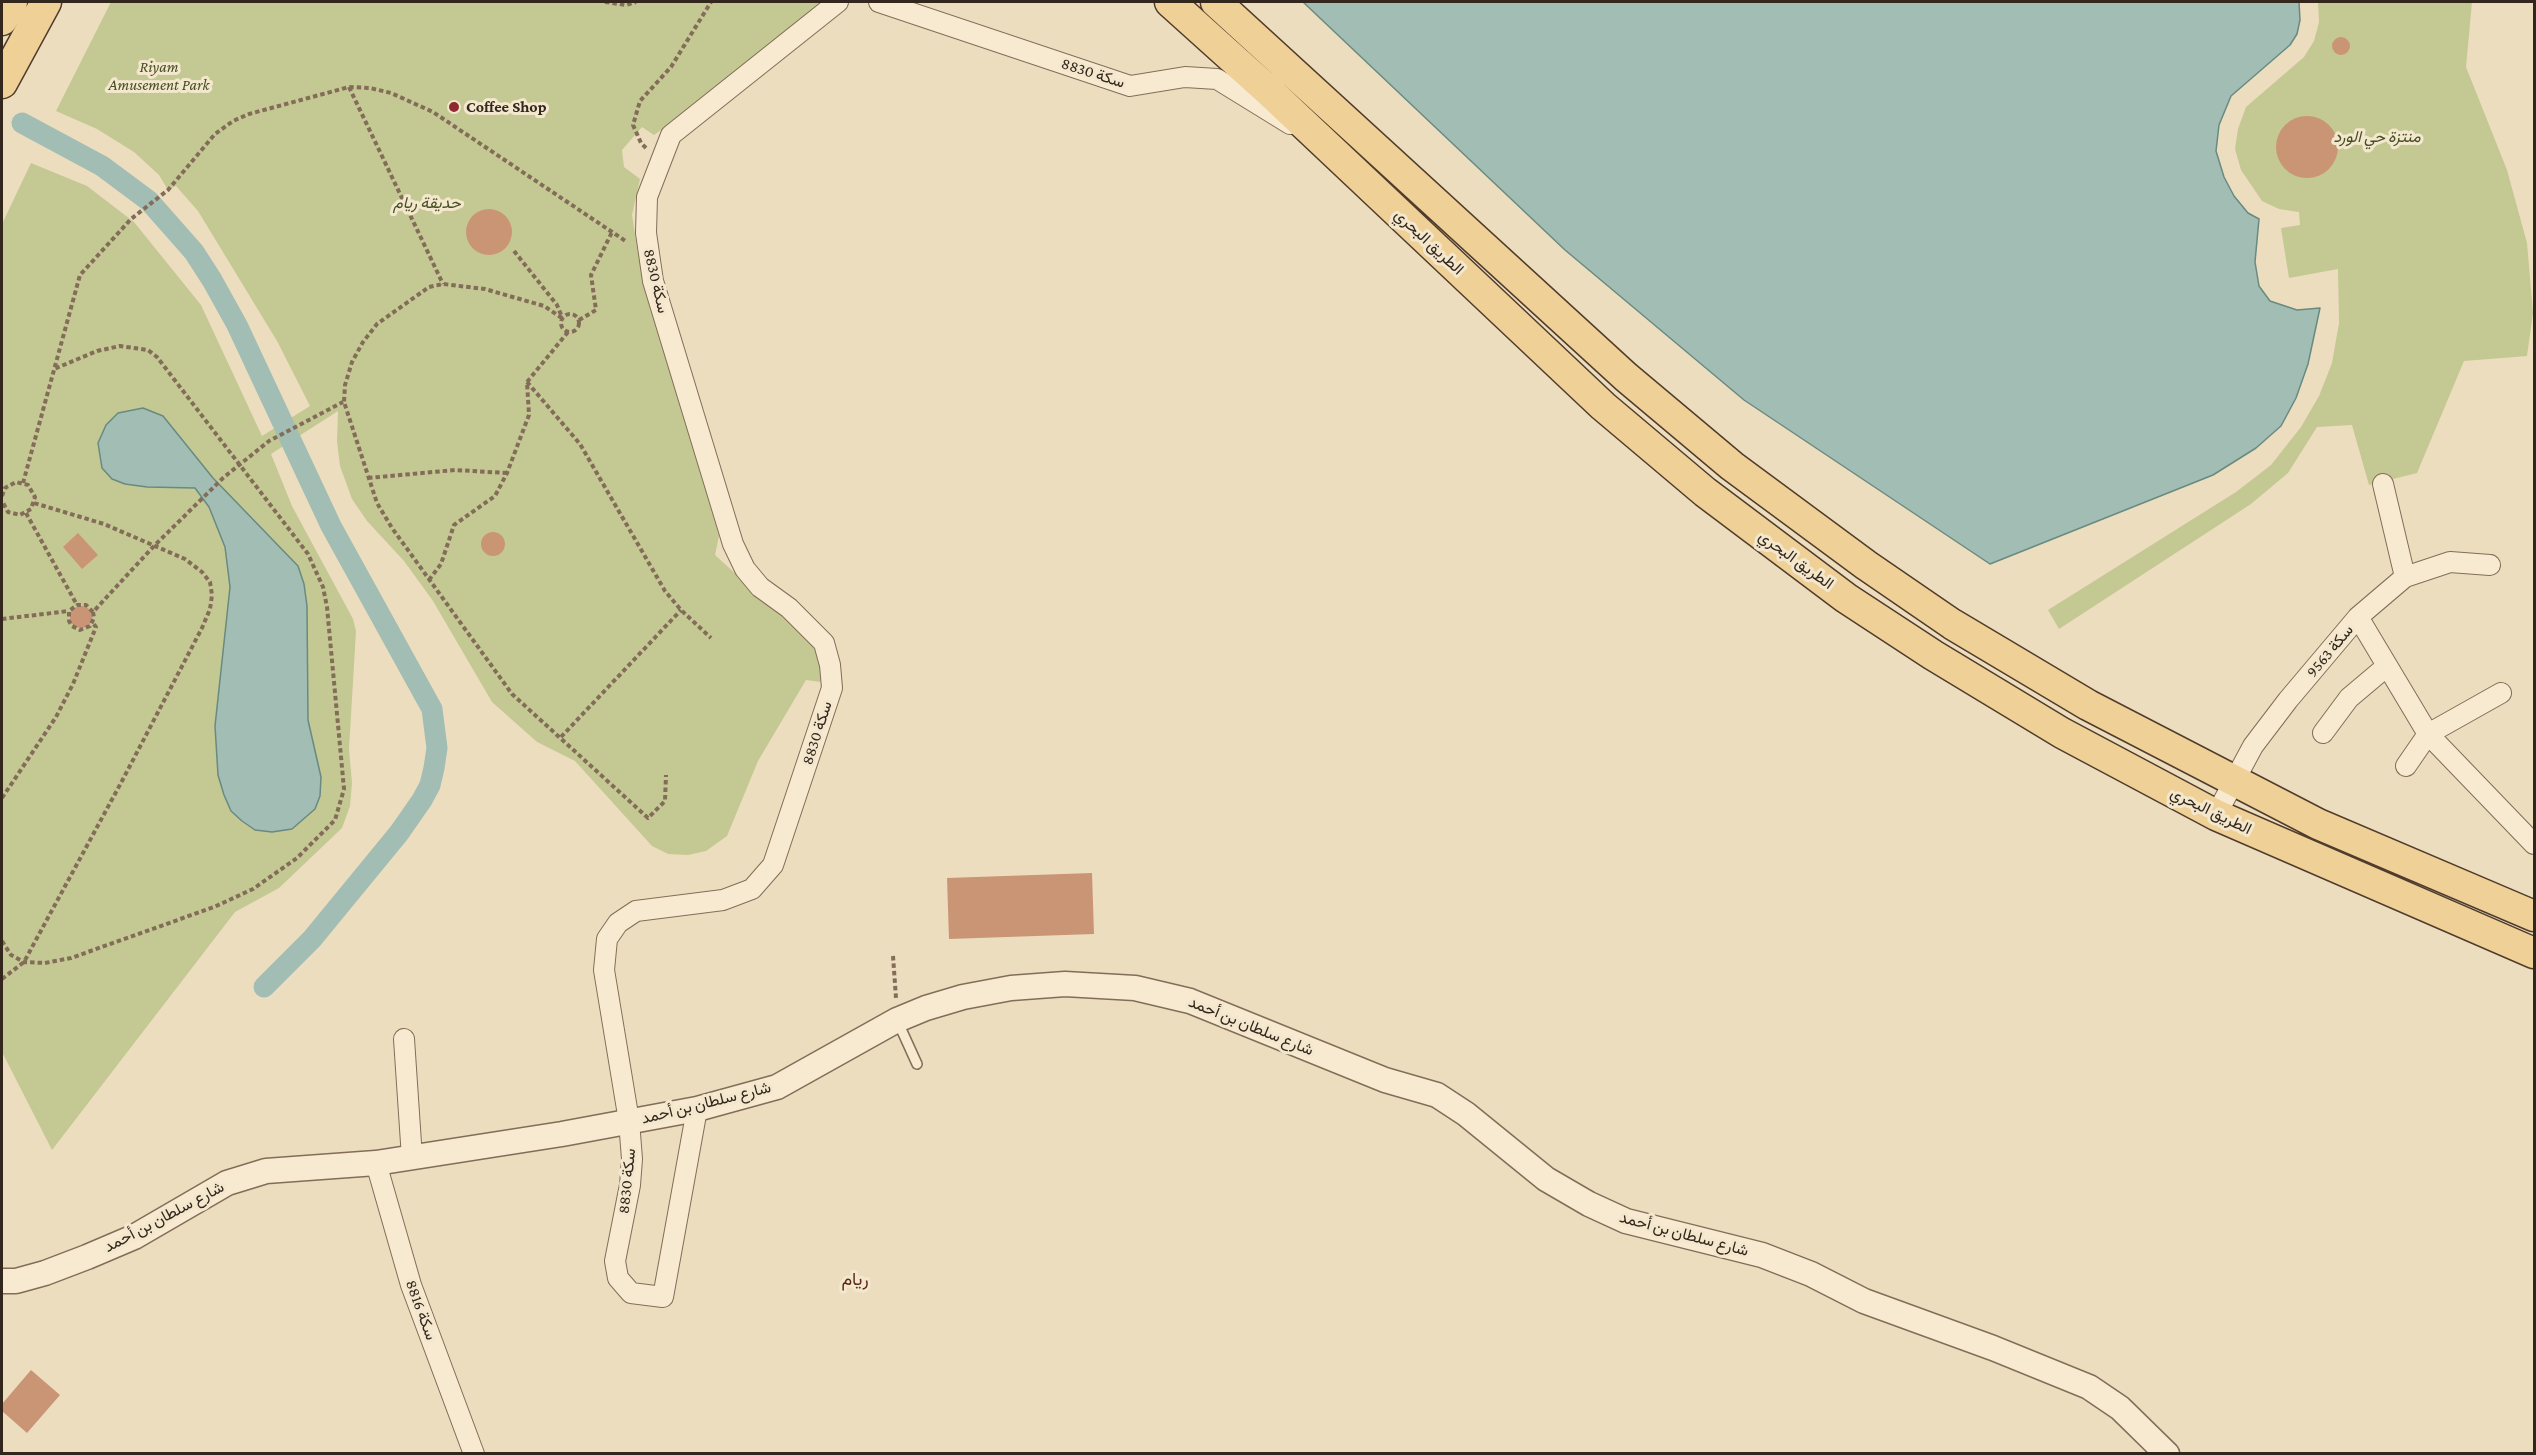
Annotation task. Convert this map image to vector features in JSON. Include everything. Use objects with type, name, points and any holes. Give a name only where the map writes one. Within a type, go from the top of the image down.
[{"type":"main road","points":[[2,20],[12,2]]},
{"type":"main road","points":[[2,82],[46,2]]},
{"type":"main road","name":"الطريق البحري","points":[[1170,2],[1332,150],[1603,406],[1705,492],[1774,546],[1933,655],[2062,733],[2216,815],[2535,953]]},
{"type":"main road","name":"الطريق البحري","points":[[1216,2],[1626,377],[1732,466],[1798,517],[1952,624],[2088,705],[2318,824],[2535,916]]},
{"type":"street","name":"سكة 8830","points":[[697,1109],[663,1298],[631,1293],[618,1278],[615,1261],[630,1185],[632,1158],[629,1121],[604,970],[608,939],[618,923],[636,911],[723,900],[752,889],[773,865],[832,688],[830,665],[824,643],[789,608],[760,587],[745,569],[732,544],[654,281],[646,233],[647,197],[671,135],[838,2]]},
{"type":"street","name":"سكة 8830","points":[[879,2],[1130,86],[1185,77],[1216,79],[1332,150]]},
{"type":"street","points":[[2383,484],[2405,577],[2450,562],[2490,566]]},
{"type":"street","name":"سكة 9563","points":[[2216,815],[2253,746],[2288,700],[2358,617],[2405,577]]},
{"type":"street","points":[[2358,617],[2428,734],[2535,844]]},
{"type":"street","points":[[2323,733],[2349,698],[2387,666]]},
{"type":"street","points":[[2406,766],[2428,734],[2501,693]]},
{"type":"street","name":"شارع سلطان بن أحمد","points":[[2,1281],[16,1281],[45,1274],[134,1237],[227,1183],[266,1171],[412,1158],[697,1109],[777,1087],[897,1020],[963,996],[1011,988],[1065,984],[1135,988],[1190,1001],[1385,1080],[1437,1095],[1466,1114],[1546,1179],[1589,1204],[1626,1221],[1762,1255],[1811,1274],[1874,1305],[2089,1387],[2120,1408],[2167,1454]]},
{"type":"street","points":[[404,1039],[412,1158]]},
{"type":"street","name":"سكة 8816","points":[[376,1163],[411,1285],[474,1454]]},
{"type":"lane","points":[[897,1020],[917,1064]]},
{"type":"path","points":[[604,2],[626,5],[636,2]]},
{"type":"path","points":[[660,161],[641,143],[633,125],[640,101],[671,67],[711,2]]},
{"type":"path","points":[[349,87],[442,284]]},
{"type":"path","points":[[23,483],[80,275],[131,219],[168,190],[215,134],[233,121],[276,105],[349,87],[370,88],[392,93],[434,112],[650,257]]},
{"type":"path","points":[[579,320],[596,310],[591,275],[612,232]]},
{"type":"path","points":[[514,251],[556,305],[562,318],[561,325],[568,332]]},
{"type":"path","points":[[562,318],[544,306],[485,289],[442,284],[429,287],[413,296],[377,324],[363,342],[352,362],[345,385],[344,402],[368,478],[382,512],[512,694],[648,818],[665,801],[666,775]]},
{"type":"path","points":[[562,318],[571,314],[579,320]]},
{"type":"path","points":[[429,580],[441,564],[454,525],[495,496],[507,473],[529,415],[527,382],[568,332],[578,328],[579,320]]},
{"type":"path","points":[[2,941],[11,955],[24,962],[45,963],[71,958],[159,928],[253,889],[297,858],[335,820],[344,789],[323,587],[309,554],[158,357],[148,350],[120,346],[97,351],[54,369]]},
{"type":"path","points":[[527,382],[580,444],[665,591],[681,610],[711,638]]},
{"type":"path","points":[[69,611],[69,621],[76,628],[85,629],[92,622],[93,612],[154,546],[223,478],[269,441],[344,402]]},
{"type":"path","points":[[368,478],[455,470],[507,473]]},
{"type":"path","points":[[2,496],[5,488],[10,484],[23,483],[33,490],[34,503],[26,513],[13,515],[8,512],[2,501]]},
{"type":"path","points":[[2,979],[24,962],[122,781],[210,609],[212,595],[210,582],[202,572],[185,559],[86,517],[34,503]]},
{"type":"path","points":[[26,513],[76,605]]},
{"type":"path","points":[[2,619],[69,611],[76,605],[86,605],[93,612]]},
{"type":"path","points":[[561,737],[681,610]]},
{"type":"path","points":[[2,798],[56,717],[74,684],[96,627],[92,622]]},
{"type":"path","points":[[893,956],[897,1020]]},
{"type":"green space","points":[[111,2],[821,2],[817,8],[687,111],[654,135],[642,127],[622,150],[624,167],[640,179],[632,215],[638,253],[719,536],[715,555],[816,647],[822,664],[820,682],[806,680],[758,761],[727,836],[706,851],[688,855],[668,854],[652,846],[575,761],[537,742],[492,702],[433,601],[404,561],[367,521],[352,499],[340,466],[337,441],[338,411],[271,454],[292,506],[353,619],[356,631],[349,749],[352,783],[350,806],[342,828],[279,888],[235,912],[52,1150],[2,1052],[2,224],[31,163],[87,186],[134,222],[201,305],[262,436],[310,406],[277,341],[198,211],[176,186],[168,190],[159,175],[134,152],[97,129],[56,111]]},
{"type":"green space","name":"منتزة حي الورد","points":[[2318,2],[2472,2],[2466,67],[2507,170],[2527,243],[2533,313],[2527,356],[2464,361],[2417,473],[2369,485],[2352,425],[2317,427],[2288,473],[2251,504],[2059,629],[2048,610],[2236,492],[2271,465],[2301,427],[2319,396],[2332,363],[2339,323],[2338,269],[2289,278],[2281,228],[2300,225],[2299,212],[2279,209],[2262,201],[2241,170],[2235,149],[2238,129],[2246,107],[2304,57],[2314,41],[2319,22]]},
{"type":"water","points":[[1303,2],[2299,2],[2300,20],[2297,34],[2290,45],[2231,96],[2219,125],[2216,151],[2224,177],[2234,196],[2248,213],[2259,219],[2255,262],[2259,286],[2270,301],[2297,310],[2320,308],[2308,364],[2296,398],[2281,426],[2256,448],[2213,475],[1990,564],[1744,400],[1565,250]]},
{"type":"water","points":[[143,408],[163,416],[213,478],[298,566],[304,584],[307,606],[308,720],[321,777],[320,796],[315,809],[292,829],[272,832],[255,830],[242,821],[231,811],[218,775],[215,726],[230,587],[225,547],[209,507],[195,488],[125,484],[112,479],[102,468],[98,443],[106,425],[118,413]]},
{"type":"building","points":[[2341,37],[2347,40],[2350,46],[2347,52],[2341,55],[2335,52],[2332,46],[2335,40]]},
{"type":"building","points":[[2301,116],[2313,116],[2329,125],[2336,135],[2338,147],[2336,159],[2329,169],[2313,178],[2301,178],[2290,173],[2281,164],[2276,153],[2276,141],[2281,130],[2290,121]]},
{"type":"building","points":[[489,209],[505,216],[512,232],[505,248],[489,255],[473,248],[466,232],[473,216]]},
{"type":"building","points":[[493,532],[501,536],[505,544],[501,552],[493,556],[485,552],[481,544],[485,536]]},
{"type":"building","points":[[78,533],[98,555],[82,569],[63,547]]},
{"type":"building","points":[[81,606],[89,609],[92,617],[89,625],[81,628],[73,625],[70,617],[73,609]]},
{"type":"building","points":[[1092,873],[1094,934],[949,939],[947,878]]},
{"type":"building","points":[[31,1370],[60,1395],[27,1433],[2,1411],[2,1404]]},
{"type":"waterway","points":[[22,123],[102,166],[149,201],[194,252],[237,325],[331,526],[432,709],[437,748],[430,785],[422,800],[399,833],[312,939],[264,987]]},
{"type":"place","name":"Coffee Shop","points":[[454,107]]},
{"type":"district","name":"ريام","points":[[855,1279]]},
{"type":"park label","name":"Riyam Amusement Park","points":[[159,76]]},
{"type":"park label","name":"حديقة ريام","points":[[427,203]]}]
